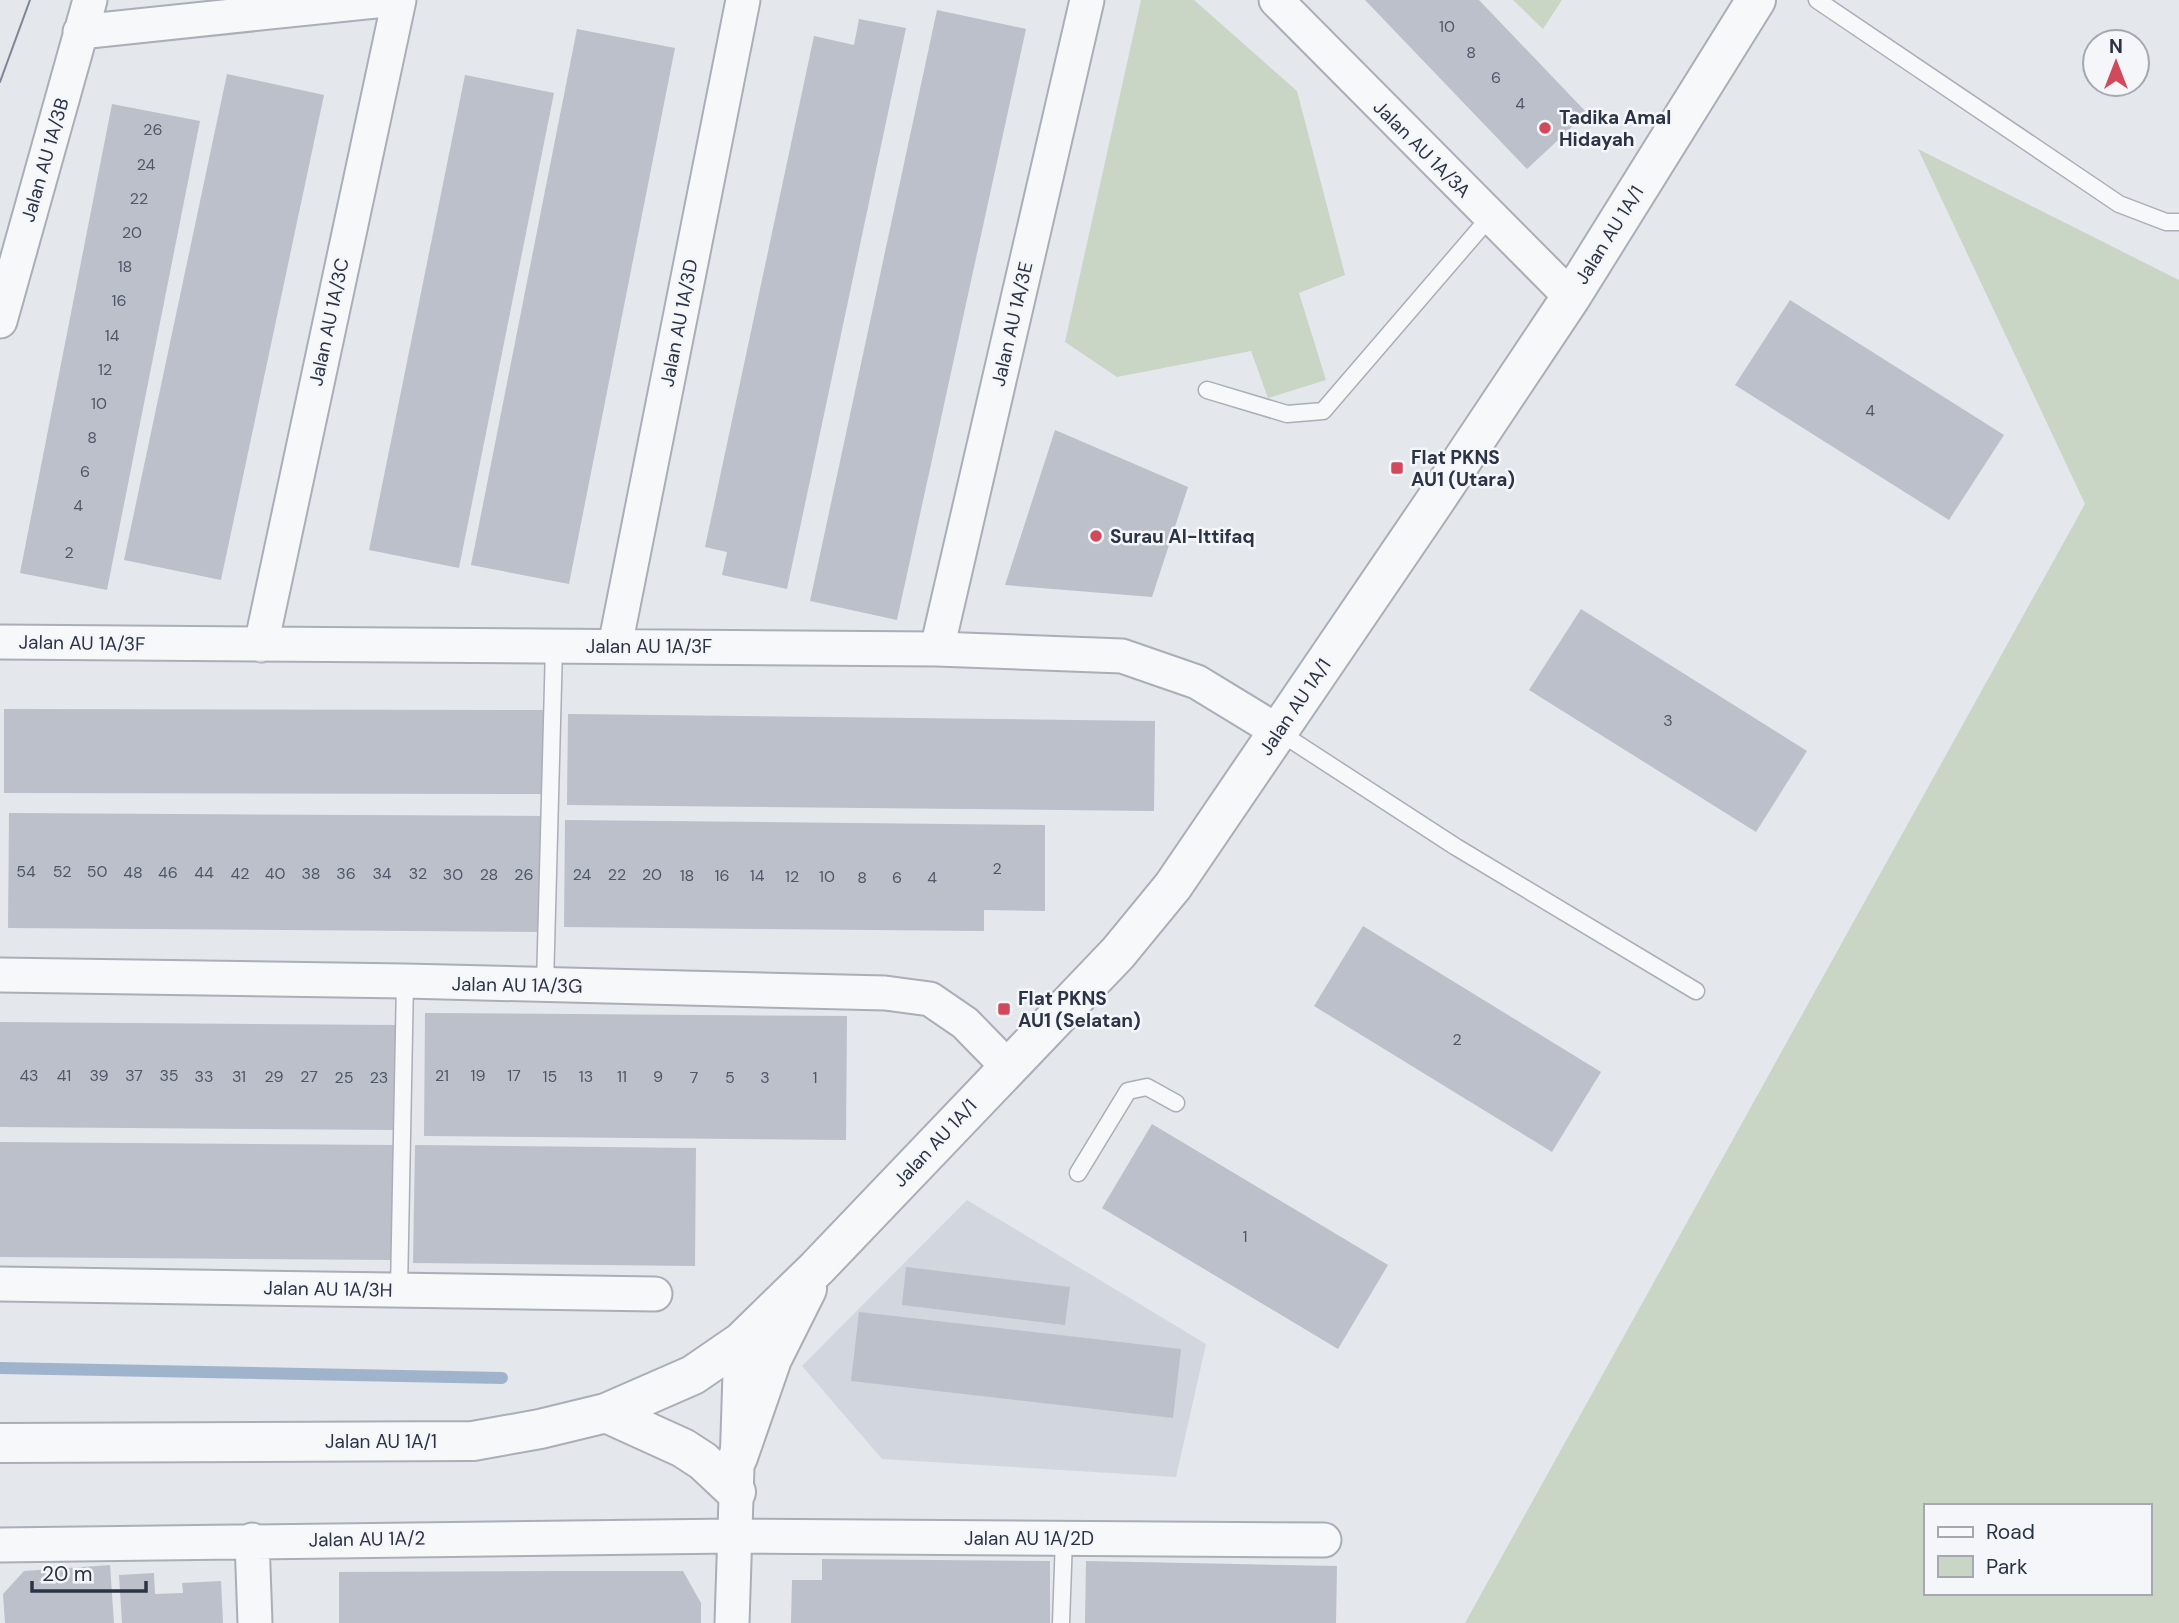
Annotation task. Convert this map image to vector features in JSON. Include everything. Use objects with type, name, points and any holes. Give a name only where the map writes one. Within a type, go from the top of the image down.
[{"type":"street","name":"Jalan AU 1A/3B","points":[[0,321],[90,0]]},
{"type":"street","points":[[80,32],[385,0]]},
{"type":"street","name":"Jalan AU 1A/3C","points":[[261,645],[398,0]]},
{"type":"street","name":"Jalan AU 1A/3D","points":[[615,646],[743,0]]},
{"type":"street","name":"Jalan AU 1A/3E","points":[[937,649],[1087,0]]},
{"type":"street","name":"Jalan AU 1A/3A","points":[[1276,0],[1489,218],[1571,297]]},
{"type":"street","name":"Jalan AU 1A/1","points":[[0,1443],[473,1441],[606,1413],[693,1375],[741,1342],[817,1268],[1118,953],[1173,886],[1571,297],[1756,0]]},
{"type":"street","name":"Jalan AU 1A/3F","points":[[0,642],[937,649],[1122,656],[1197,682],[1279,732]]},
{"type":"street","name":"Jalan AU 1A/3G","points":[[0,975],[405,981],[885,993],[930,999],[965,1023],[1008,1067]]},
{"type":"street","points":[[737,1474],[772,1359],[817,1268]]},
{"type":"street","name":"Jalan AU 1A/3H","points":[[0,1284],[655,1294]]},
{"type":"street","points":[[732,1623],[741,1342]]},
{"type":"street","points":[[606,1413],[683,1448],[703,1461],[737,1474]]},
{"type":"street","name":"Jalan AU 1A/2D","points":[[734,1536],[1324,1540]]},
{"type":"street","name":"Jalan AU 1A/2","points":[[0,1545],[734,1536]]},
{"type":"street","points":[[252,1540],[254,1623]]},
{"type":"lane","points":[[1817,0],[2119,204],[2166,222],[2179,222]]},
{"type":"lane","points":[[1207,390],[1287,414],[1323,411],[1489,218]]},
{"type":"lane","points":[[545,985],[554,647]]},
{"type":"lane","points":[[1279,732],[1456,847],[1696,991]]},
{"type":"lane","points":[[399,1290],[405,981]]},
{"type":"lane","points":[[1078,1173],[1128,1091],[1147,1087],[1176,1103]]},
{"type":"lane","points":[[1061,1623],[1064,1538]]},
{"type":"shaded area","points":[[967,1200],[1206,1344],[1176,1477],[882,1459],[802,1366]]},
{"type":"green space","points":[[1141,0],[1194,0],[1297,91],[1345,275],[1299,293],[1326,380],[1268,398],[1251,351],[1117,377],[1065,342]]},
{"type":"green space","points":[[1513,0],[1562,0],[1543,29]]},
{"type":"green space","points":[[1918,149],[2179,280],[2179,1623],[1465,1623],[2085,504]]},
{"type":"building","points":[[1365,0],[1479,0],[1587,113],[1527,169]]},
{"type":"building","points":[[937,10],[1026,29],[897,620],[810,601]]},
{"type":"building","points":[[859,19],[906,28],[787,589],[722,575],[727,552],[705,547],[814,36],[854,45]]},
{"type":"building","points":[[577,29],[675,48],[569,584],[471,565]]},
{"type":"building","points":[[227,74],[324,95],[221,580],[124,560]]},
{"type":"building","points":[[465,75],[554,93],[459,568],[369,550]]},
{"type":"building","points":[[112,104],[200,121],[107,590],[20,573]]},
{"type":"building","points":[[1790,300],[2004,435],[1949,520],[1735,385]]},
{"type":"building","name":"Surau Al-Ittifaq","points":[[1055,430],[1188,487],[1152,597],[1005,585]]},
{"type":"building","points":[[1581,609],[1807,751],[1756,832],[1529,690]]},
{"type":"building","points":[[4,709],[543,710],[543,794],[4,793]]},
{"type":"building","points":[[568,714],[1155,721],[1154,811],[567,805]]},
{"type":"building","points":[[9,813],[542,816],[542,932],[8,928]]},
{"type":"building","points":[[565,820],[1045,825],[1045,911],[984,910],[984,931],[564,927]]},
{"type":"building","points":[[1363,926],[1601,1072],[1552,1152],[1314,1006]]},
{"type":"building","points":[[425,1013],[847,1016],[846,1140],[424,1136]]},
{"type":"building","points":[[0,1022],[397,1025],[396,1130],[0,1127]]},
{"type":"building","points":[[1152,1124],[1388,1265],[1338,1349],[1102,1208]]},
{"type":"building","points":[[0,1142],[395,1145],[394,1260],[0,1257]]},
{"type":"building","points":[[415,1145],[696,1148],[695,1266],[413,1263]]},
{"type":"building","points":[[906,1267],[1070,1287],[1065,1325],[902,1305]]},
{"type":"building","points":[[859,1312],[1181,1349],[1173,1418],[851,1381]]},
{"type":"building","points":[[822,1559],[1050,1561],[1050,1623],[791,1623],[792,1580],[822,1580]]},
{"type":"building","points":[[1086,1561],[1337,1566],[1336,1623],[1085,1623]]},
{"type":"building","points":[[110,1565],[114,1623],[5,1623],[3,1594],[24,1571]]},
{"type":"building","points":[[683,1571],[701,1603],[701,1623],[339,1623],[339,1572]]},
{"type":"building","points":[[154,1573],[155,1594],[183,1593],[182,1583],[221,1581],[223,1623],[122,1623],[119,1575]]},
{"type":"waterway","points":[[0,1368],[502,1378]]},
{"type":"tram line","points":[[0,82],[30,0]]},
{"type":"place","name":"Tadika Amal Hidayah","points":[[1545,128]]},
{"type":"place","name":"Flat PKNS AU1 (Utara)","points":[[1397,468]]},
{"type":"place","name":"Surau Al-Ittifaq","points":[[1096,536]]},
{"type":"place","name":"Flat PKNS AU1 (Selatan)","points":[[1004,1009]]}]
